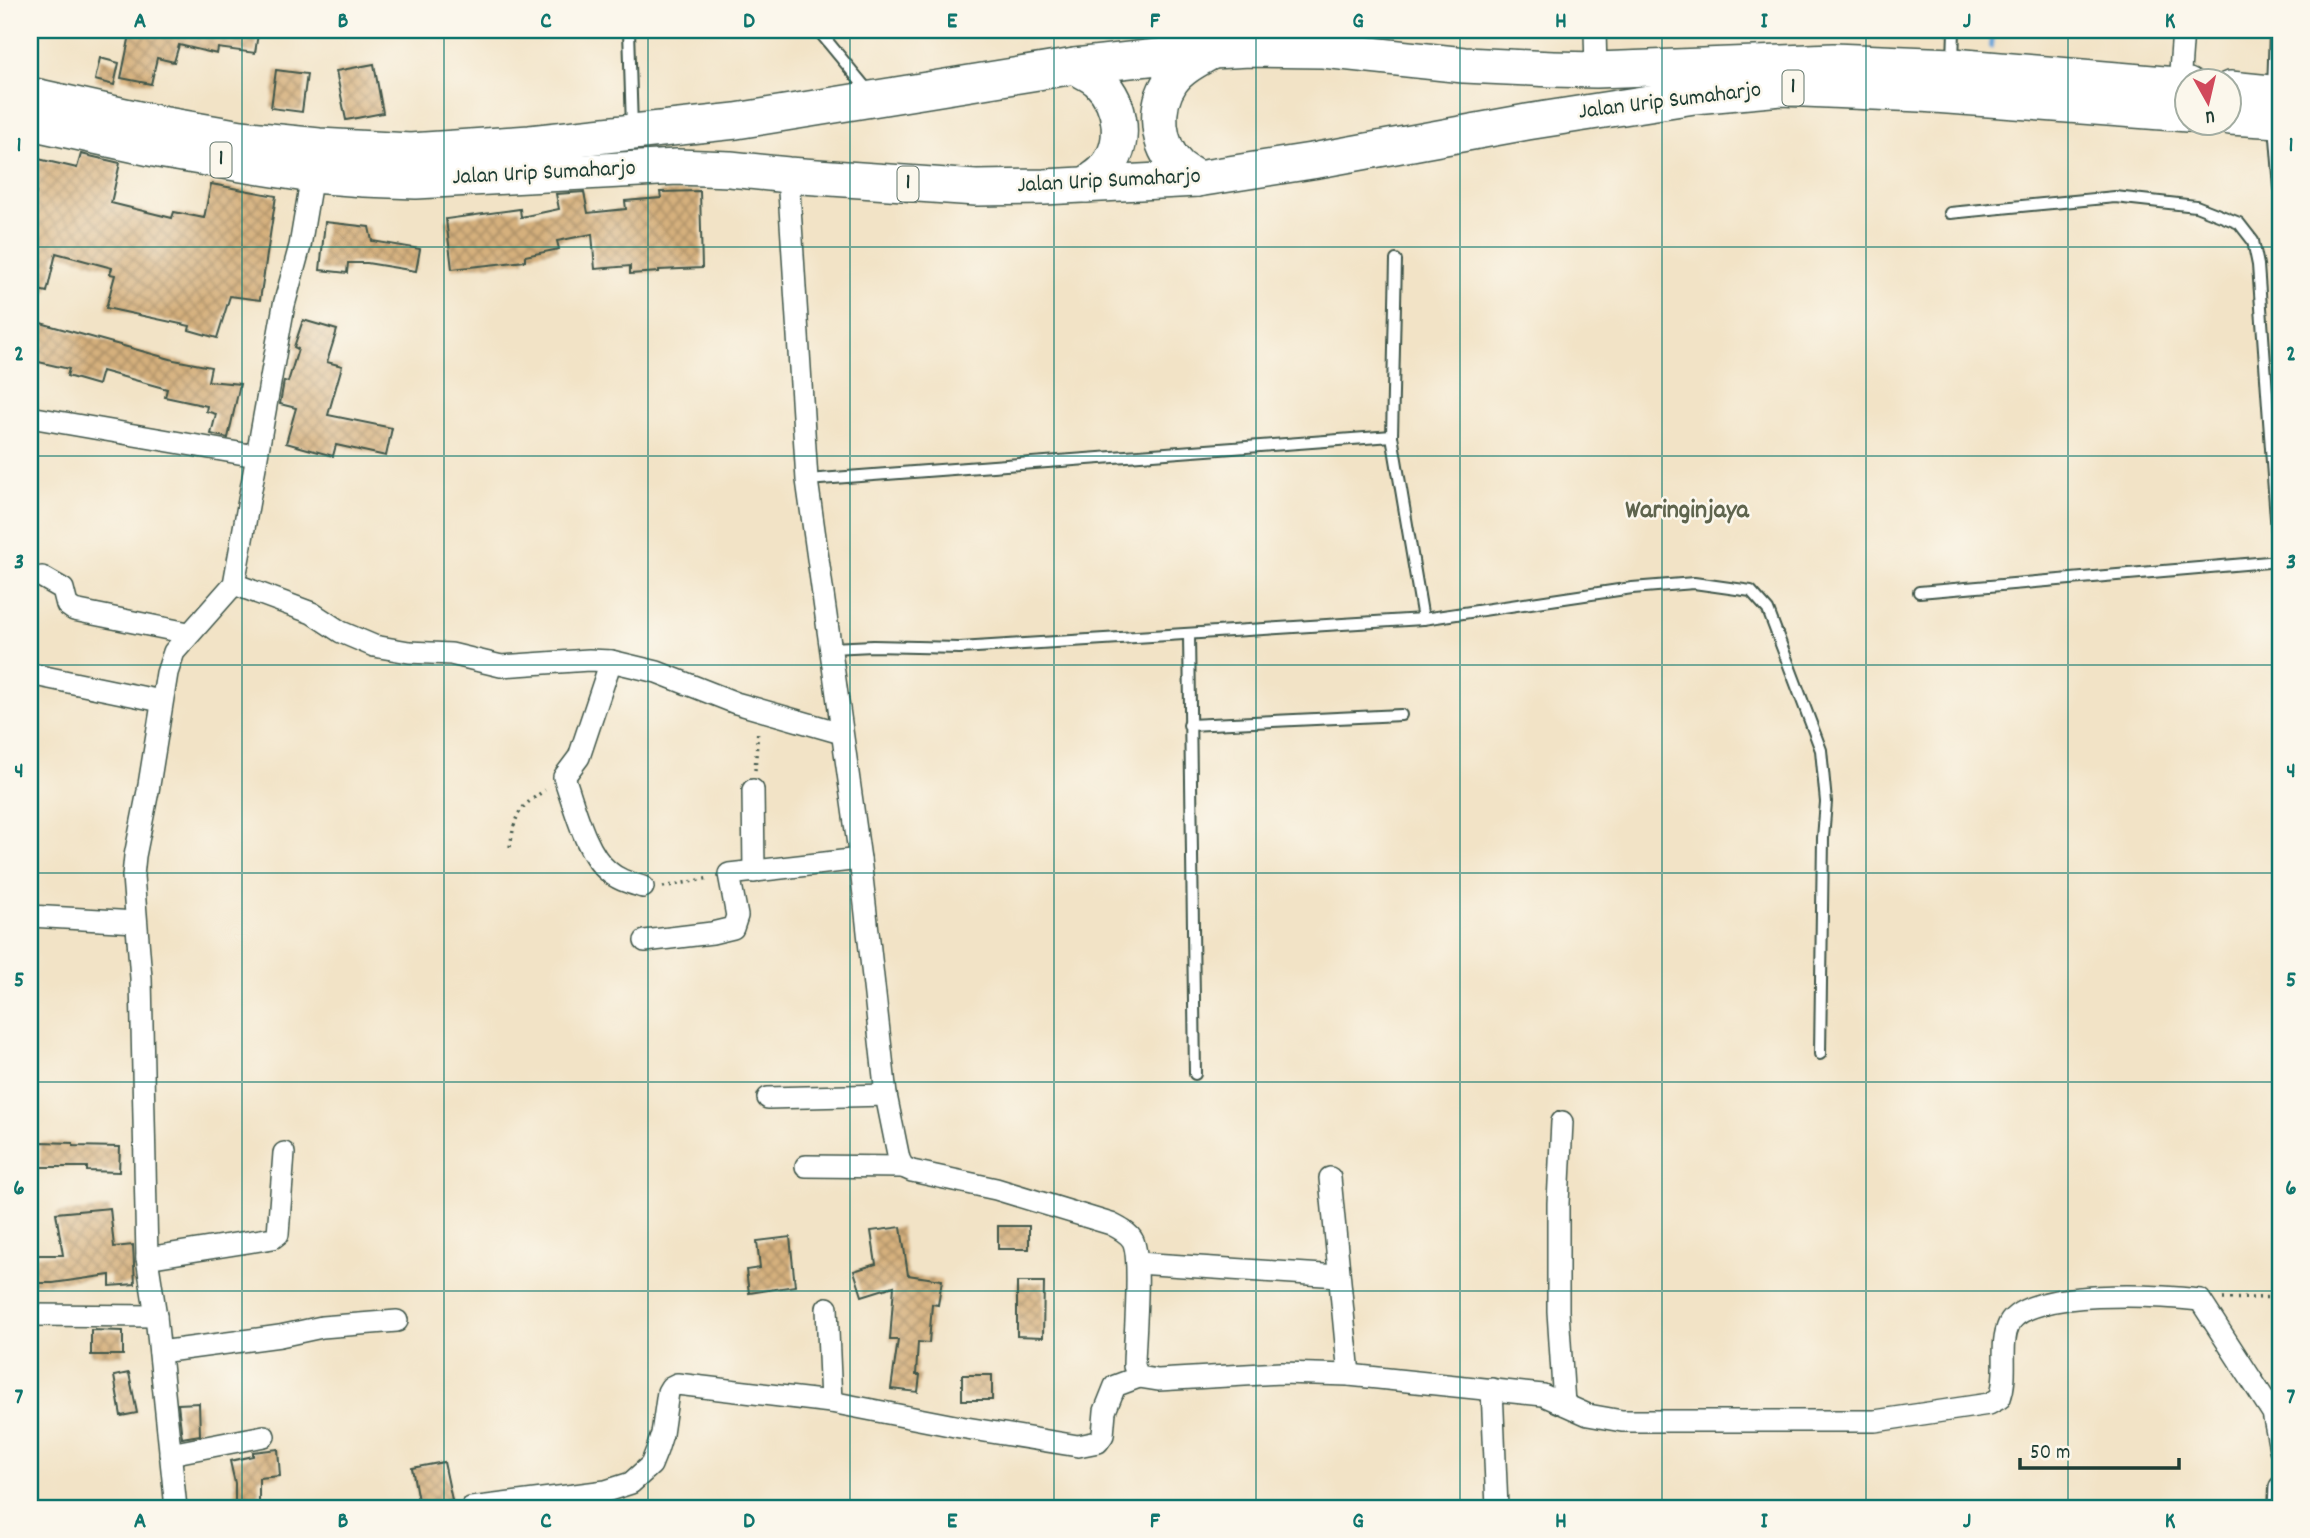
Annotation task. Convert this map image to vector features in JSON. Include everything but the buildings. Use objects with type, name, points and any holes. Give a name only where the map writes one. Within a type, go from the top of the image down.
[{"type":"highway","name":"Jalan Urip Sumaharjo","points":[[473,162],[632,131],[736,121],[1075,66],[1169,43],[1212,51],[1249,44],[1322,45],[1464,65],[1597,70],[1833,61],[1953,66],[2174,94]]},
{"type":"highway","points":[[1197,179],[1178,166],[1165,147],[1159,125],[1161,102],[1171,81],[1187,65],[1212,51]]},
{"type":"highway","points":[[1075,66],[1097,79],[1113,98],[1120,122],[1117,147],[1105,169],[1087,185]]},
{"type":"highway","name":"Jalan Urip Sumaharjo","points":[[30,122],[159,150],[312,175],[473,162],[730,169],[788,176],[976,188],[1197,179],[1694,96],[1782,88],[1921,94],[2174,95]]},
{"type":"highway","points":[[2244,94],[2277,107]]},
{"type":"highway","name":"Jalan Urip Sumaharjo","points":[[30,95],[166,125],[241,138],[319,146],[413,166]]},
{"type":"highway","points":[[2244,114],[2277,107]]},
{"type":"street","points":[[1595,30],[1597,70]]},
{"type":"street","points":[[2183,30],[2184,66]]},
{"type":"street","points":[[176,1508],[156,1316],[147,1258],[141,978],[133,876],[135,856],[167,673],[174,652],[234,584],[284,305],[300,246],[312,175]]},
{"type":"street","points":[[788,176],[807,480],[860,859],[886,1095],[896,1152],[904,1167]]},
{"type":"street","points":[[30,417],[256,456]]},
{"type":"street","points":[[42,576],[63,589],[67,605],[74,610],[188,634]]},
{"type":"street","points":[[234,584],[312,613],[341,632],[374,646],[409,652],[451,654],[501,666],[611,661],[657,672],[736,703],[841,733]]},
{"type":"street","points":[[611,661],[579,757],[564,776],[596,858],[622,881],[643,887]]},
{"type":"street","points":[[30,674],[162,701]]},
{"type":"street","points":[[753,790],[754,872]]},
{"type":"street","points":[[645,941],[733,928],[737,916],[729,874],[860,859]]},
{"type":"street","points":[[30,916],[136,922]]},
{"type":"street","points":[[768,1098],[886,1095]]},
{"type":"street","points":[[1562,1122],[1558,1299],[1564,1404]]},
{"type":"street","points":[[147,1258],[273,1238],[278,1234],[284,1153]]},
{"type":"street","points":[[806,1166],[904,1167],[996,1189],[1111,1224],[1125,1232],[1133,1241],[1137,1263],[1133,1366],[1139,1377]]},
{"type":"street","points":[[1330,1178],[1349,1375]]},
{"type":"street","points":[[1137,1263],[1339,1276]]},
{"type":"street","points":[[471,1508],[538,1504],[620,1488],[631,1483],[654,1458],[662,1434],[668,1392],[677,1384],[831,1402],[960,1427],[1086,1445],[1098,1442],[1103,1435],[1105,1411],[1115,1386],[1139,1377],[1158,1380],[1281,1373],[1349,1375],[1544,1395],[1588,1415],[1622,1421],[1875,1421],[1989,1404],[2000,1398],[2005,1386],[2005,1334],[2014,1317],[2062,1298],[2200,1300],[2273,1413],[2280,1449]]},
{"type":"street","points":[[828,1308],[831,1402]]},
{"type":"street","points":[[30,1315],[156,1316]]},
{"type":"street","points":[[160,1352],[280,1336],[322,1327],[397,1321]]},
{"type":"street","points":[[1492,1389],[1497,1508]]},
{"type":"street","points":[[170,1454],[264,1436]]},
{"type":"street","points":[[2279,1508],[2280,1487]]},
{"type":"lane","points":[[629,30],[632,131]]},
{"type":"lane","points":[[818,30],[874,98]]},
{"type":"lane","points":[[1953,66],[1955,30]]},
{"type":"lane","points":[[2275,30],[2280,188]]},
{"type":"lane","points":[[1919,592],[2280,561],[2258,265],[2253,241],[2239,223],[2196,205],[2115,197],[1950,213]]},
{"type":"lane","points":[[1396,260],[1392,436],[1423,619]]},
{"type":"lane","points":[[807,480],[1392,436]]},
{"type":"lane","points":[[831,648],[960,648],[1423,619],[1632,588],[1694,583],[1751,591],[1768,610],[1821,750],[1826,802],[1819,1054]]},
{"type":"lane","points":[[1189,635],[1195,1074]]},
{"type":"lane","points":[[1189,725],[1401,715]]},
{"type":"path","points":[[753,790],[760,709]]},
{"type":"path","points":[[510,847],[518,813],[564,776]]},
{"type":"path","points":[[643,887],[665,887],[729,874]]},
{"type":"path","points":[[2200,1300],[2280,1297]]},
{"type":"waterway","points":[[1991,46],[1993,30]]},
{"type":"district","name":"Waringinjaya","points":[[1687,511]]}]
